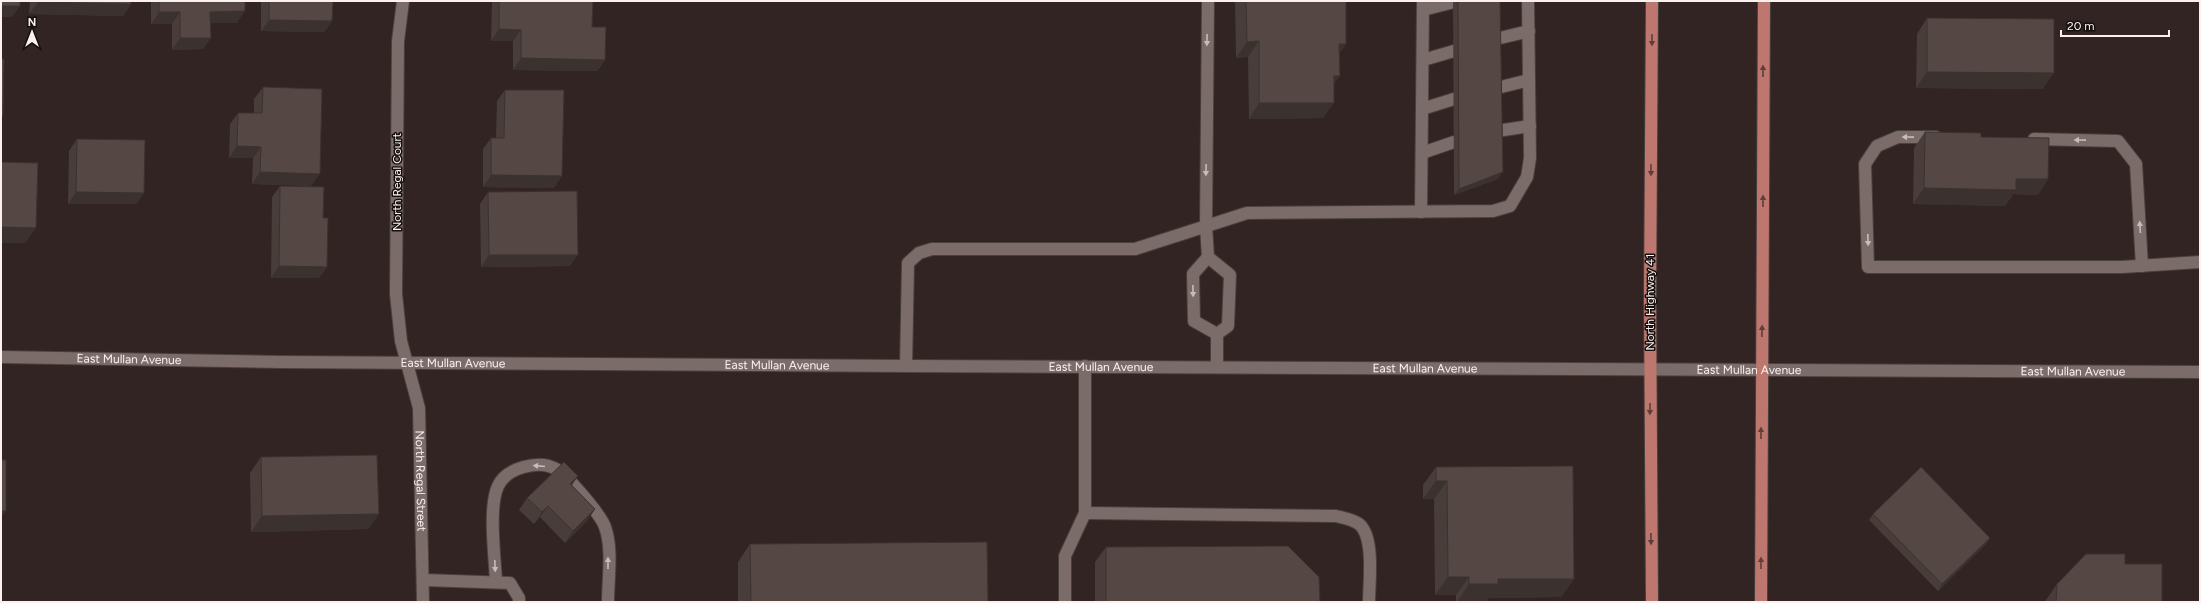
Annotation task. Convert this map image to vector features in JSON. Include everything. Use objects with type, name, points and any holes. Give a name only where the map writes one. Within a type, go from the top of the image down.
[{"type":"main road","name":"North Regal Court","points":[[403,1],[398,41],[396,294],[401,341],[407,362]]},
{"type":"main road","points":[[1208,1],[1206,226],[1208,257],[1193,274],[1194,321],[1217,334]]},
{"type":"main road","points":[[906,366],[908,263],[919,253],[932,250],[1135,249],[1247,213],[1493,211],[1510,206],[1527,177],[1530,158],[1528,1]]},
{"type":"main road","name":"North Highway 41","points":[[1652,1],[1650,300],[1652,602]]},
{"type":"main road","points":[[1761,602],[1764,1]]},
{"type":"main road","points":[[1421,212],[1423,6],[1454,2]]},
{"type":"main road","points":[[1496,39],[1528,31]]},
{"type":"main road","points":[[1423,60],[1454,51]]},
{"type":"main road","points":[[1497,88],[1529,80]]},
{"type":"main road","points":[[1422,109],[1454,99]]},
{"type":"main road","points":[[1497,131],[1530,126]]},
{"type":"main road","points":[[1945,138],[1898,137],[1877,146],[1865,164],[1868,267],[2142,266],[2200,262]]},
{"type":"main road","points":[[2024,139],[2118,141],[2136,164],[2142,266]]},
{"type":"main road","points":[[1422,153],[1454,142]]},
{"type":"main road","points":[[1208,257],[1230,275],[1228,326],[1217,334]]},
{"type":"main road","points":[[1217,334],[1217,367]]},
{"type":"main road","name":"East Mullan Avenue","points":[[1,357],[906,366],[2200,372]]},
{"type":"main road","name":"North Regal Street","points":[[407,362],[419,408],[424,602]]},
{"type":"main road","points":[[1065,602],[1065,556],[1085,513],[1085,366]]},
{"type":"main road","points":[[496,582],[493,507],[498,486],[506,475],[522,466],[539,465],[556,469],[598,512],[605,526],[608,541],[608,602]]},
{"type":"main road","points":[[1085,513],[1336,516],[1351,520],[1360,525],[1366,535],[1369,550],[1369,602]]},
{"type":"main road","points":[[424,580],[510,583],[519,598],[519,602]]},
{"type":"building","points":[[1,1],[20,1],[20,6],[1,6]]},
{"type":"building","points":[[131,1],[131,4],[38,2]]},
{"type":"building","points":[[159,1],[245,1],[245,11],[210,12],[211,38],[180,38],[180,12],[159,12]]},
{"type":"building","points":[[269,1],[333,1],[332,21],[269,20]]},
{"type":"building","points":[[499,1],[593,1],[592,27],[606,27],[605,60],[521,58],[521,30],[499,29]]},
{"type":"building","points":[[1246,1],[1346,1],[1346,44],[1339,44],[1340,76],[1334,76],[1334,103],[1259,103],[1259,41],[1247,42]]},
{"type":"building","points":[[1458,1],[1500,1],[1503,172],[1459,189]]},
{"type":"building","points":[[1927,18],[2054,19],[2054,73],[1927,72]]},
{"type":"building","points":[[1,59],[4,59],[3,116],[1,116]]},
{"type":"building","points":[[263,87],[322,89],[320,174],[260,172],[261,147],[237,146],[238,113],[262,113]]},
{"type":"building","points":[[505,90],[564,90],[562,176],[491,175],[491,138],[504,138]]},
{"type":"building","points":[[1925,132],[1981,133],[1981,137],[2049,138],[2048,179],[2016,179],[2016,190],[1924,188]]},
{"type":"building","points":[[77,139],[145,140],[144,193],[76,192]]},
{"type":"building","points":[[1,162],[38,163],[36,228],[1,227]]},
{"type":"building","points":[[280,186],[324,187],[323,218],[328,218],[327,267],[279,266]]},
{"type":"building","points":[[577,191],[578,255],[489,255],[488,192]]},
{"type":"building","points":[[377,455],[379,514],[262,516],[261,457]]},
{"type":"building","points":[[1,460],[6,460],[6,511],[1,511]]},
{"type":"building","points":[[564,462],[578,476],[570,484],[595,509],[573,531],[548,506],[542,512],[527,498]]},
{"type":"building","points":[[1573,466],[1574,579],[1498,579],[1498,584],[1469,584],[1469,577],[1448,577],[1447,481],[1436,481],[1436,467]]},
{"type":"building","points":[[1921,467],[1990,538],[1942,584],[1873,514]]},
{"type":"building","points":[[987,542],[988,602],[751,602],[750,544]]},
{"type":"building","points":[[1288,546],[1319,577],[1320,602],[1106,602],[1106,547]]},
{"type":"building","points":[[2086,554],[2125,554],[2125,564],[2162,564],[2162,602],[2056,602],[2057,584]]}]
